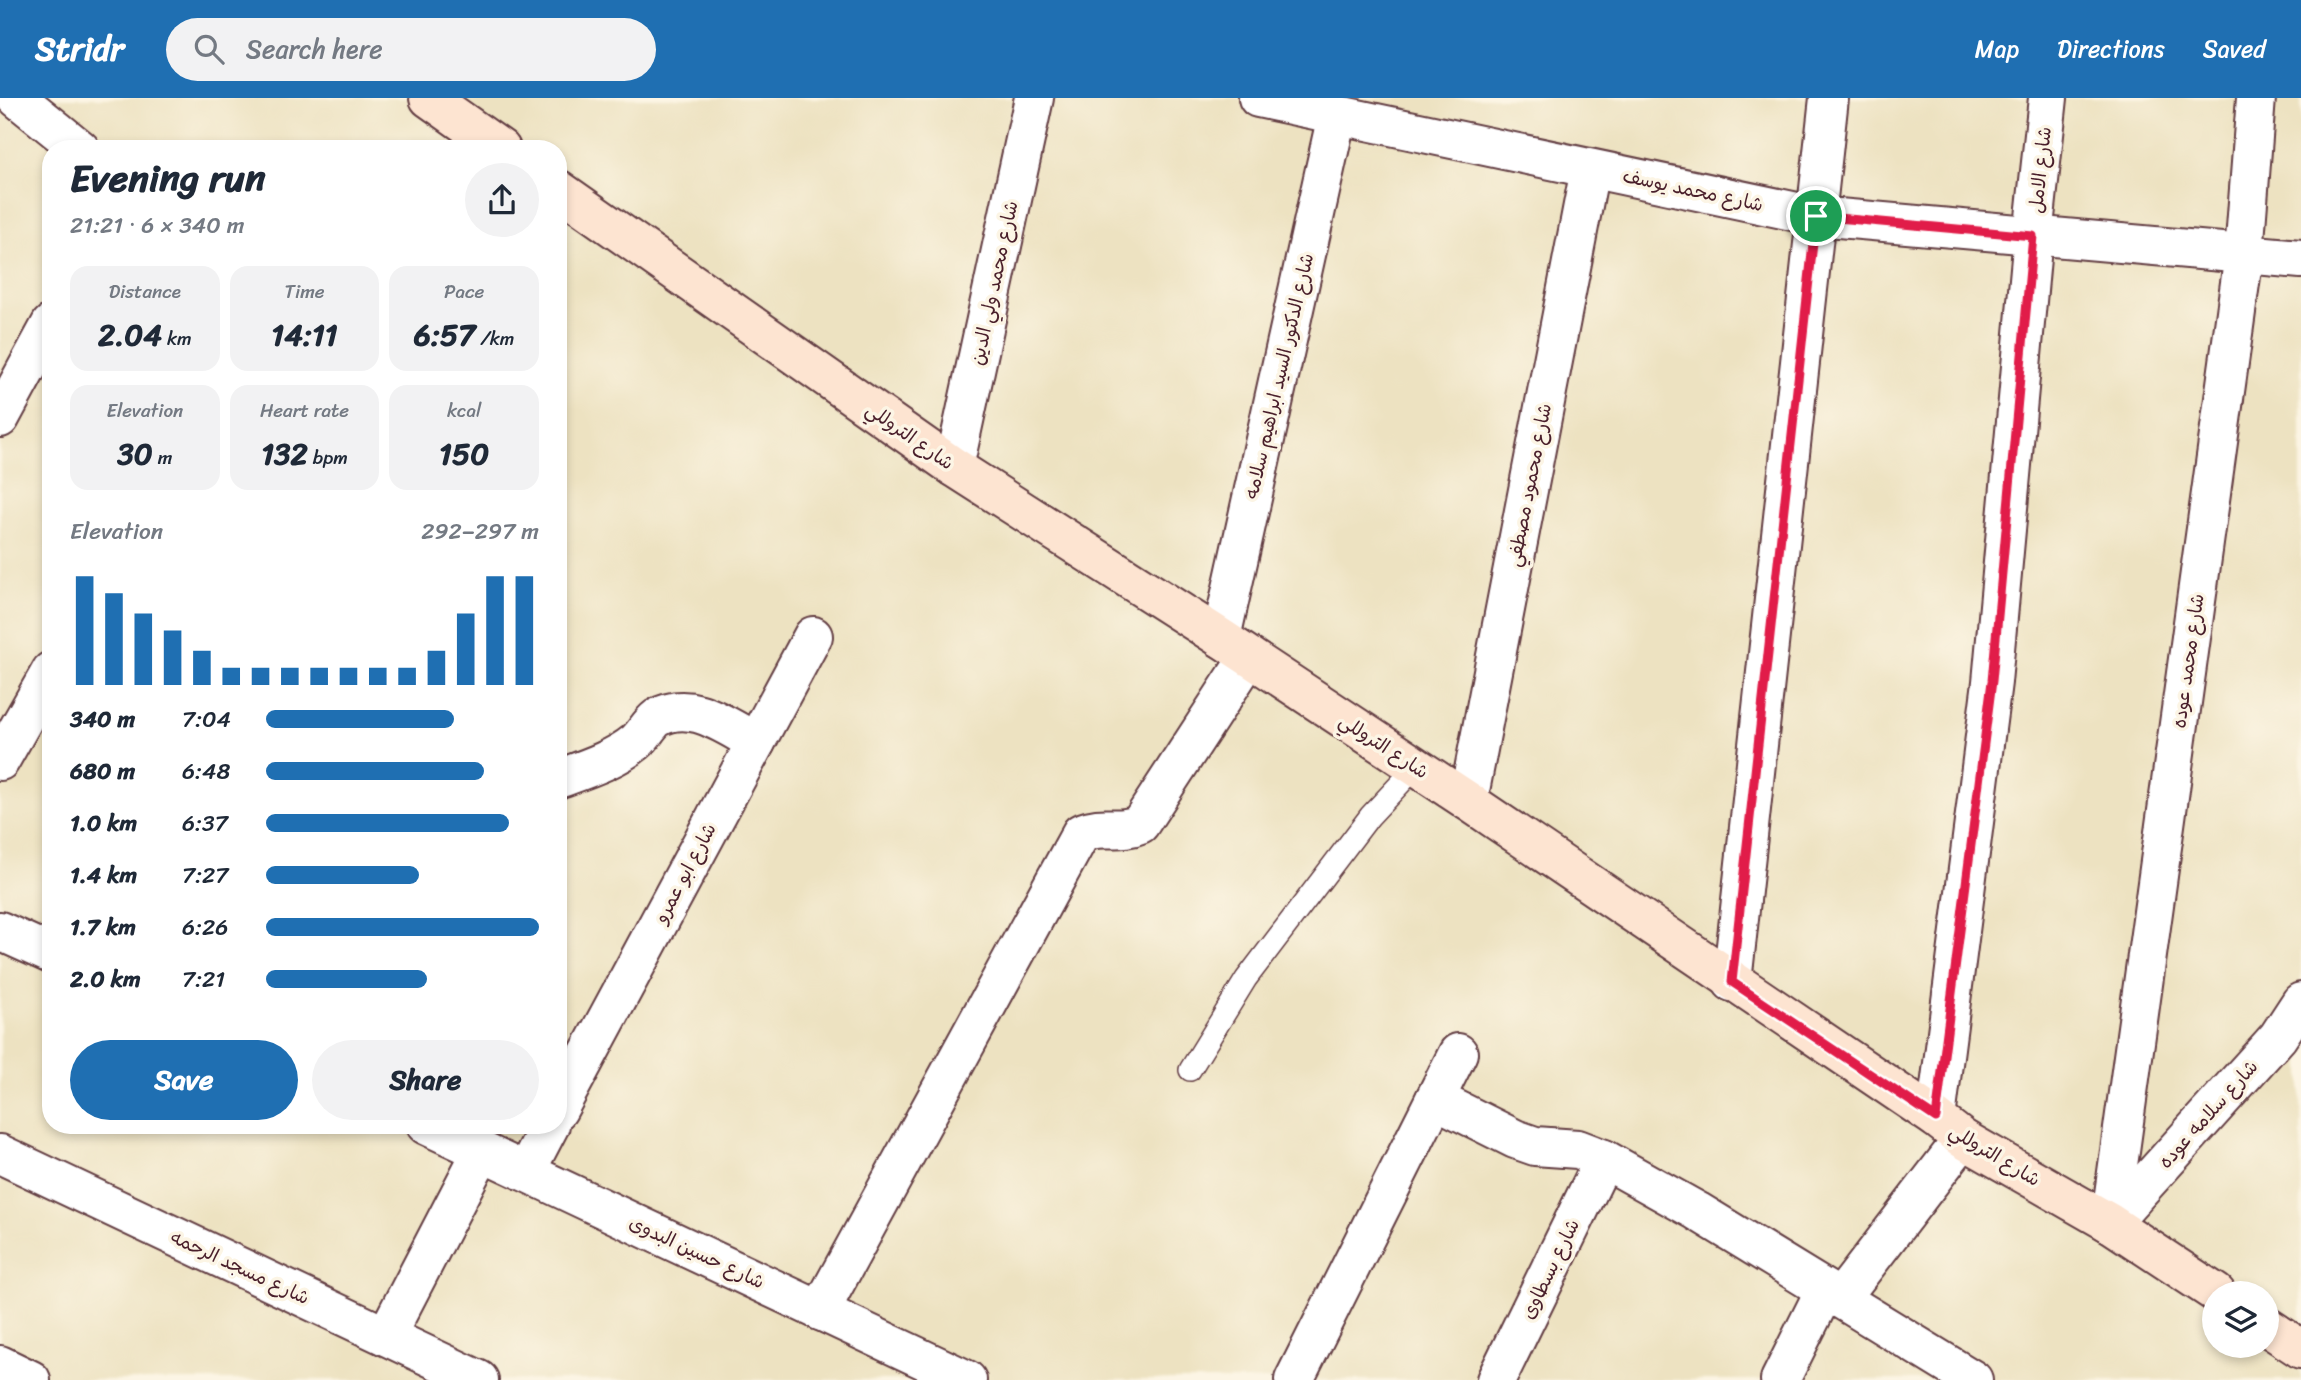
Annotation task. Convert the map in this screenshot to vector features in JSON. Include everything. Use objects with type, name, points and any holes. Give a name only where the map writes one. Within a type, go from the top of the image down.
[{"type":"street","points":[[17,98],[69,140]]},
{"type":"street","points":[[429,98],[488,140]]},
{"type":"street","name":"شارع محمد ولي الدين","points":[[954,467],[1034,98]]},
{"type":"street","name":"شارع محمد يوسف","points":[[1258,98],[1816,216],[2301,259]]},
{"type":"street","points":[[1732,982],[1829,98]]},
{"type":"street","name":"شارع الامل","points":[[1950,1129],[2048,98]]},
{"type":"street","name":"شارع محمد عوده","points":[[2110,1223],[2244,254],[2256,98]]},
{"type":"street","name":"شارع الدكتور السيد ابراهيم سلامه","points":[[1235,648],[1337,115]]},
{"type":"street","name":"شارع محمود مصطفي","points":[[1468,801],[1590,169]]},
{"type":"street","name":"شارع التروللي","points":[[567,195],[954,467],[1416,766],[1950,1129],[2110,1223],[2202,1284]]},
{"type":"street","points":[[0,418],[42,341]]},
{"type":"street","name":"شارع ابو عمرو","points":[[567,1093],[813,636]]},
{"type":"street","points":[[820,1311],[1081,833],[1094,828],[1125,830],[1140,824],[1235,648]]},
{"type":"street","points":[[0,761],[42,687]]},
{"type":"street","points":[[567,776],[615,757],[637,741],[655,720],[675,710],[698,712],[756,742]]},
{"type":"street","points":[[0,932],[42,950]]},
{"type":"street","name":"شارع سلامه عوده","points":[[2110,1223],[2278,1037],[2301,1002]]},
{"type":"street","points":[[1294,1380],[1458,1053]]},
{"type":"street","points":[[1435,1098],[1515,1139],[1535,1146],[1578,1149],[1604,1159],[1697,1211],[1973,1380]]},
{"type":"street","points":[[1780,1380],[1833,1294],[1950,1129]]},
{"type":"street","name":"شارع حسين البدوى","points":[[445,1134],[967,1380]]},
{"type":"street","points":[[526,1171],[545,1134]]},
{"type":"street","points":[[386,1336],[482,1151]]},
{"type":"street","name":"شارع مسجد الرحمه","points":[[0,1154],[479,1380]]},
{"type":"street","name":"شارع بسطاوى","points":[[1496,1380],[1604,1159]]},
{"type":"street","points":[[2279,1335],[2301,1349]]},
{"type":"street","points":[[0,1365],[31,1380]]},
{"type":"lane","points":[[1190,1070],[1246,979],[1370,816],[1416,766]]},
{"type":"route","points":[[1816,216],[2033,236],[1992,681],[1936,1118],[1732,982],[1816,216]]}]
